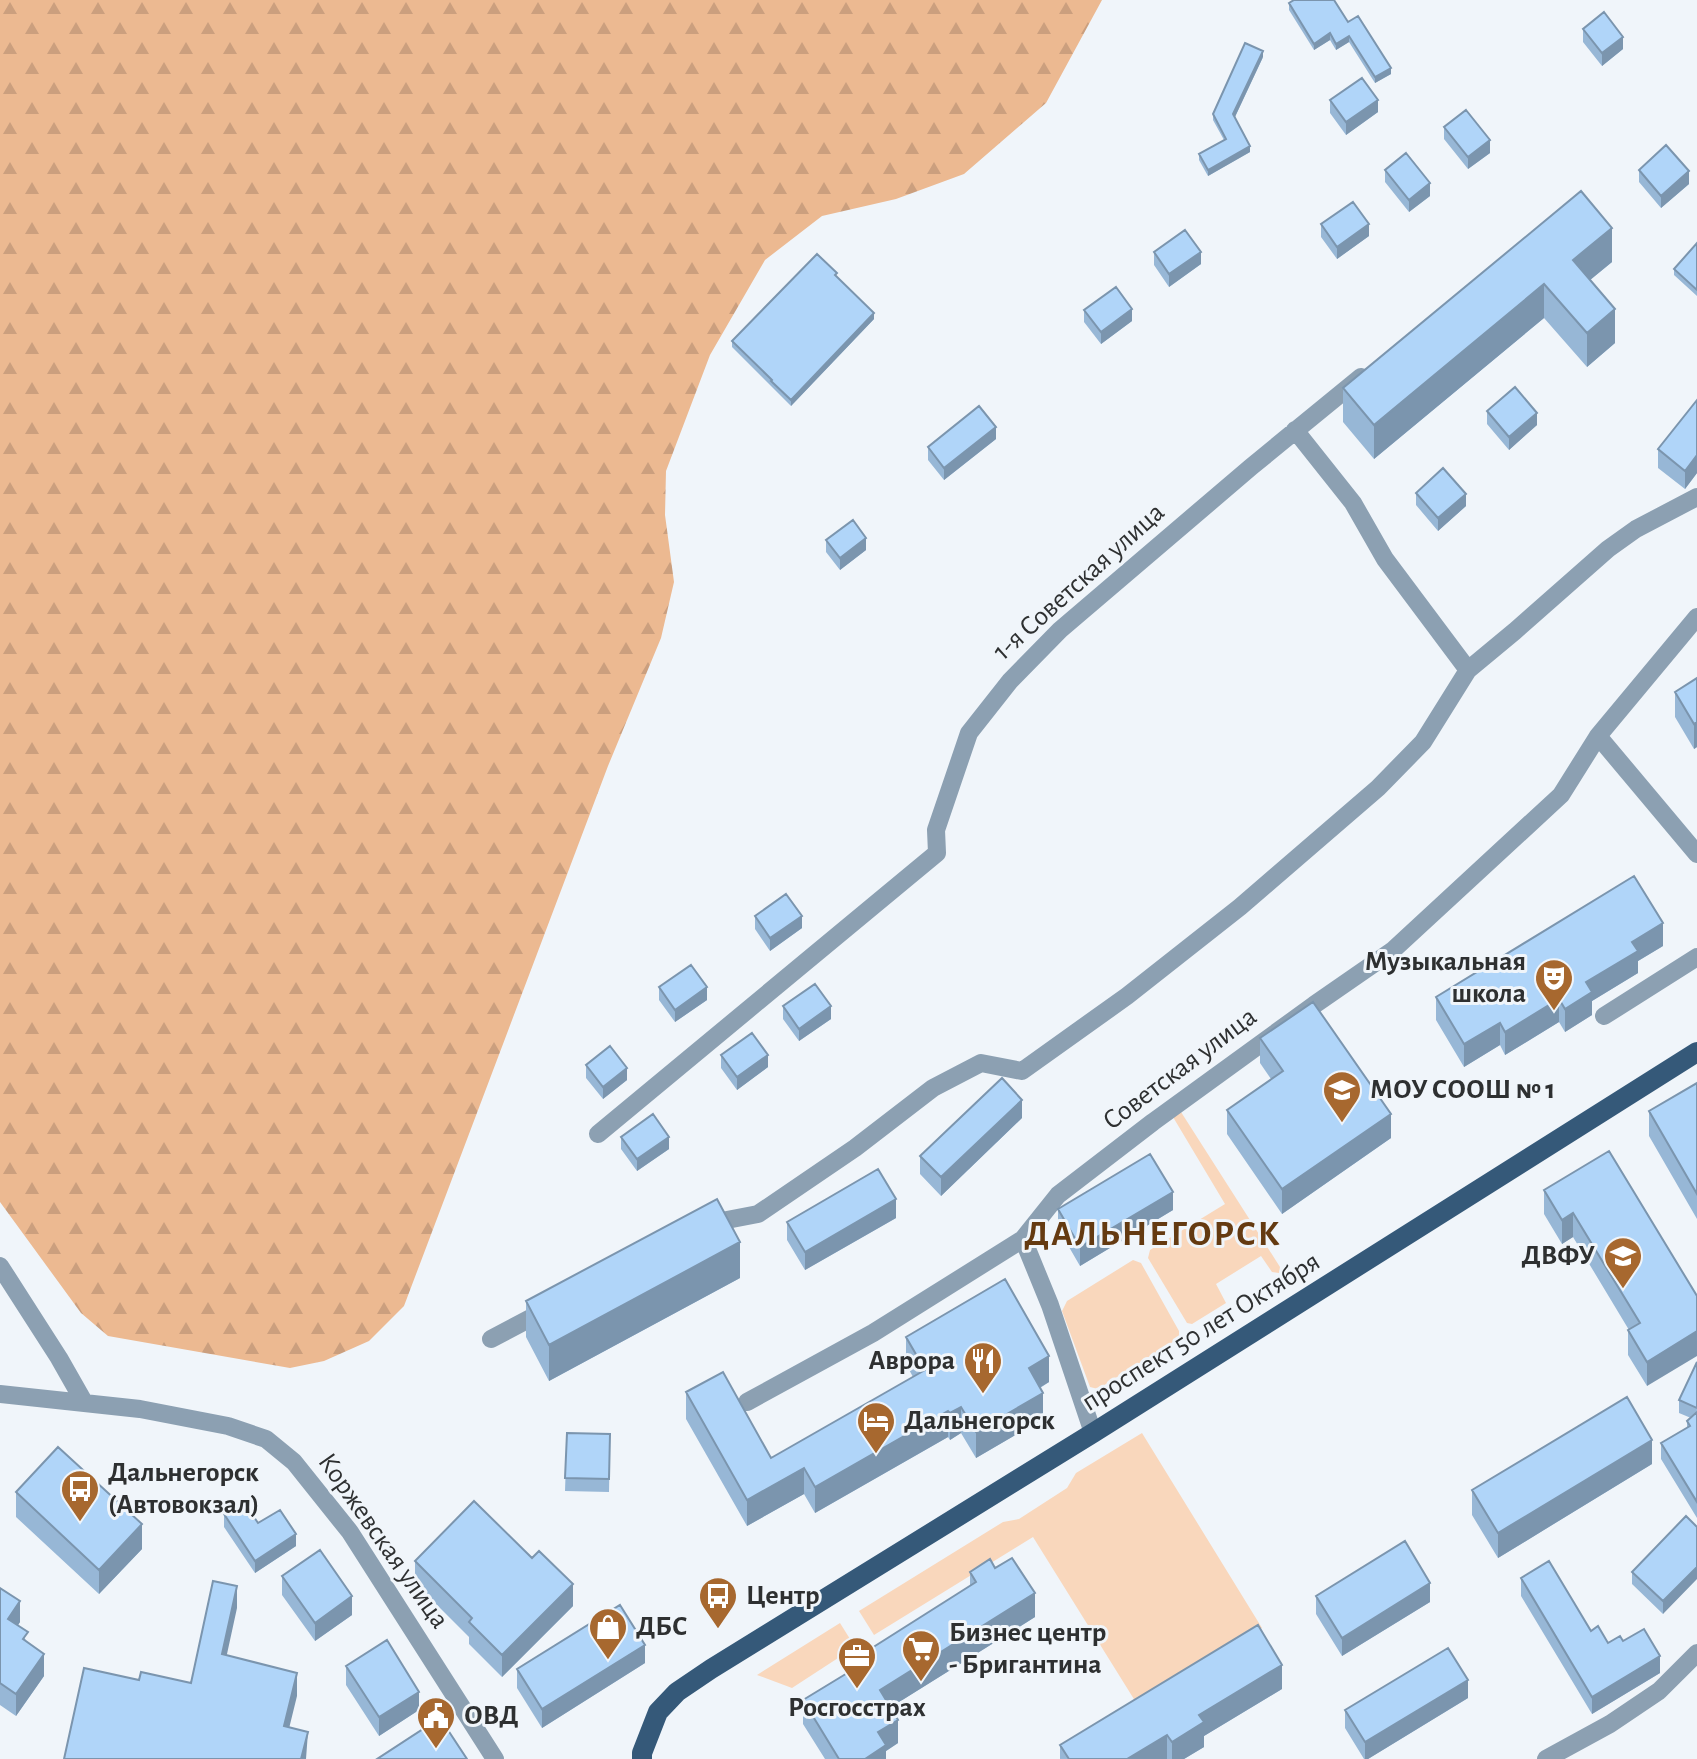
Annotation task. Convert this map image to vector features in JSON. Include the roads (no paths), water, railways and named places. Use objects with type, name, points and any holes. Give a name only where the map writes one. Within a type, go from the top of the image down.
[{"type":"main road","name":"проспект 50 лет Октября","points":[[642,1759],[658,1712],[677,1692],[711,1669],[1093,1433],[1697,1052]]},
{"type":"street","name":"1-я Советская улица","points":[[598,1134],[937,853],[936,830],[969,733],[1010,681],[1060,630],[1295,430],[1380,362]]},
{"type":"street","points":[[1295,430],[1353,503],[1385,559],[1468,670]]},
{"type":"street","points":[[693,1231],[707,1224],[758,1214],[855,1148],[933,1088],[981,1063],[1022,1071],[1127,996],[1240,907],[1378,788],[1423,742],[1468,670],[1608,549],[1636,529],[1697,497]]},
{"type":"street","name":"Советская улица","points":[[747,1402],[873,1333],[1023,1239],[1058,1195],[1153,1122],[1392,951],[1561,795],[1598,736],[1697,617]]},
{"type":"street","points":[[1598,736],[1697,854]]},
{"type":"street","points":[[1604,1016],[1697,957]]},
{"type":"street","points":[[1023,1239],[1050,1305],[1093,1433]]},
{"type":"street","points":[[0,1266],[84,1402]]},
{"type":"street","points":[[491,1339],[556,1305]]},
{"type":"street","name":"Коржевская улица","points":[[0,1394],[140,1409],[228,1426],[266,1439],[294,1462],[350,1532],[495,1759]]},
{"type":"street","points":[[1546,1759],[1610,1724],[1659,1691],[1697,1653]]},
{"type":"place","name":"Музыкальная школа","points":[[1554,1012]]},
{"type":"place","name":"МОУ СООШ № 1","points":[[1342,1124]]},
{"type":"place","name":"ДВФУ","points":[[1623,1290]]},
{"type":"place","name":"Аврора","points":[[983,1395]]},
{"type":"place","name":"Дальнегорск","points":[[876,1455]]},
{"type":"place","name":"Дальнегорск (Автовокзал)","points":[[80,1523]]},
{"type":"place","name":"Центр","points":[[718,1630]]},
{"type":"place","name":"ДБС","points":[[608,1661]]},
{"type":"place","name":"Бизнес центр - Бригантина","points":[[921,1683]]},
{"type":"place","name":"Росгосстрах","points":[[857,1690]]},
{"type":"place","name":"ОВД","points":[[436,1750]]},
{"type":"district","name":"ДАЛЬНЕГОРСК","points":[[1153,1234]]}]
